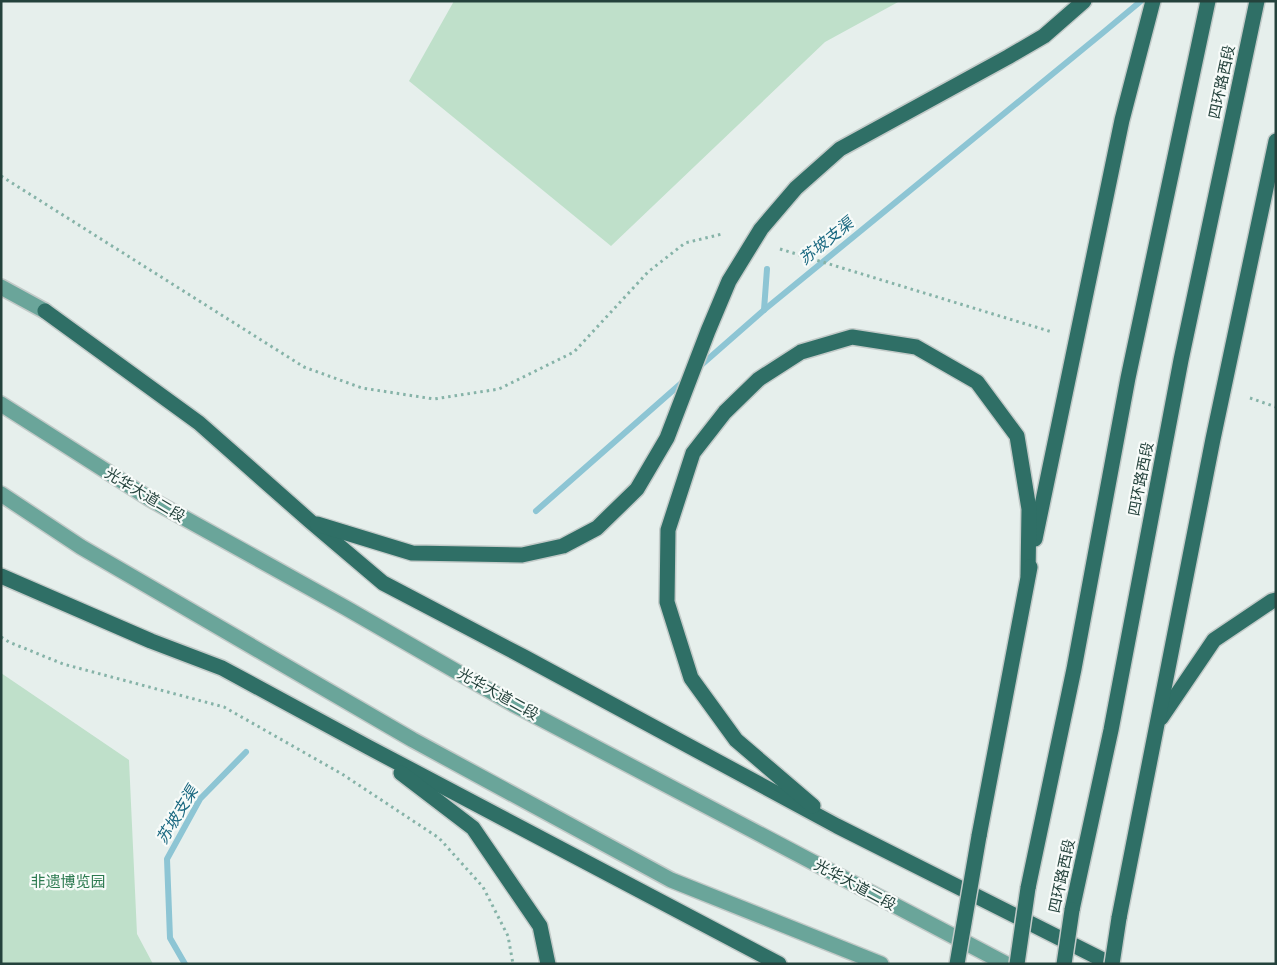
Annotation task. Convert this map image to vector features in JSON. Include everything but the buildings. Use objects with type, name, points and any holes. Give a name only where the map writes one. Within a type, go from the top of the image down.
[{"type":"highway","points":[[311,522],[412,553],[522,555],[563,546],[597,528],[637,489],[668,438],[729,281],[761,230],[796,188],[840,149],[1044,36],[1084,1]]},
{"type":"highway","points":[[957,964],[978,836],[1028,575],[1122,120],[1153,1]]},
{"type":"highway","name":"四环路西段","points":[[1017,964],[1028,888],[1074,669],[1128,378],[1208,1]]},
{"type":"highway","name":"四环路西段","points":[[1064,964],[1072,910],[1111,730],[1181,360],[1257,1]]},
{"type":"highway","points":[[45,311],[199,423],[383,583],[837,826],[1112,964],[1119,918],[1213,439],[1275,148]]},
{"type":"highway","points":[[837,826],[736,740],[690,678],[667,602],[668,530],[693,453],[698,446],[724,412],[759,379],[801,352],[852,337],[916,347],[977,382],[1017,436],[1029,509],[1028,575]]},
{"type":"highway","points":[[1,576],[151,641],[222,668],[778,964]]},
{"type":"highway","points":[[1158,724],[1214,640],[1276,600]]},
{"type":"highway","points":[[368,747],[473,828],[540,926],[548,964]]},
{"type":"highway","points":[[1094,955],[1124,964]]},
{"type":"main road","points":[[1,287],[45,311]]},
{"type":"main road","name":"光华大道二段","points":[[1,404],[150,499],[513,704],[1006,964]]},
{"type":"main road","points":[[1,494],[81,547],[413,740],[671,880],[881,964]]},
{"type":"path","points":[[1,176],[304,367],[362,388],[434,398],[499,389],[574,352],[648,272],[685,243],[722,234]]},
{"type":"path","points":[[780,249],[1052,332]]},
{"type":"path","points":[[1250,398],[1276,407]]},
{"type":"path","points":[[1,637],[63,664],[224,707],[342,774],[439,838],[483,888],[508,936],[513,964]]},
{"type":"green space","points":[[454,1],[900,1],[825,42],[611,246],[409,81]]},
{"type":"green space","name":"非遗博览园","points":[[1,673],[129,760],[137,934],[153,964],[1,964]]},
{"type":"waterway","name":"苏坡支渠","points":[[699,367],[764,310],[1141,1]]},
{"type":"waterway","points":[[764,310],[767,269]]},
{"type":"waterway","name":"苏坡支渠","points":[[536,511],[686,379]]},
{"type":"waterway","name":"苏坡支渠","points":[[185,964],[170,938],[167,859],[200,799],[246,752]]}]
